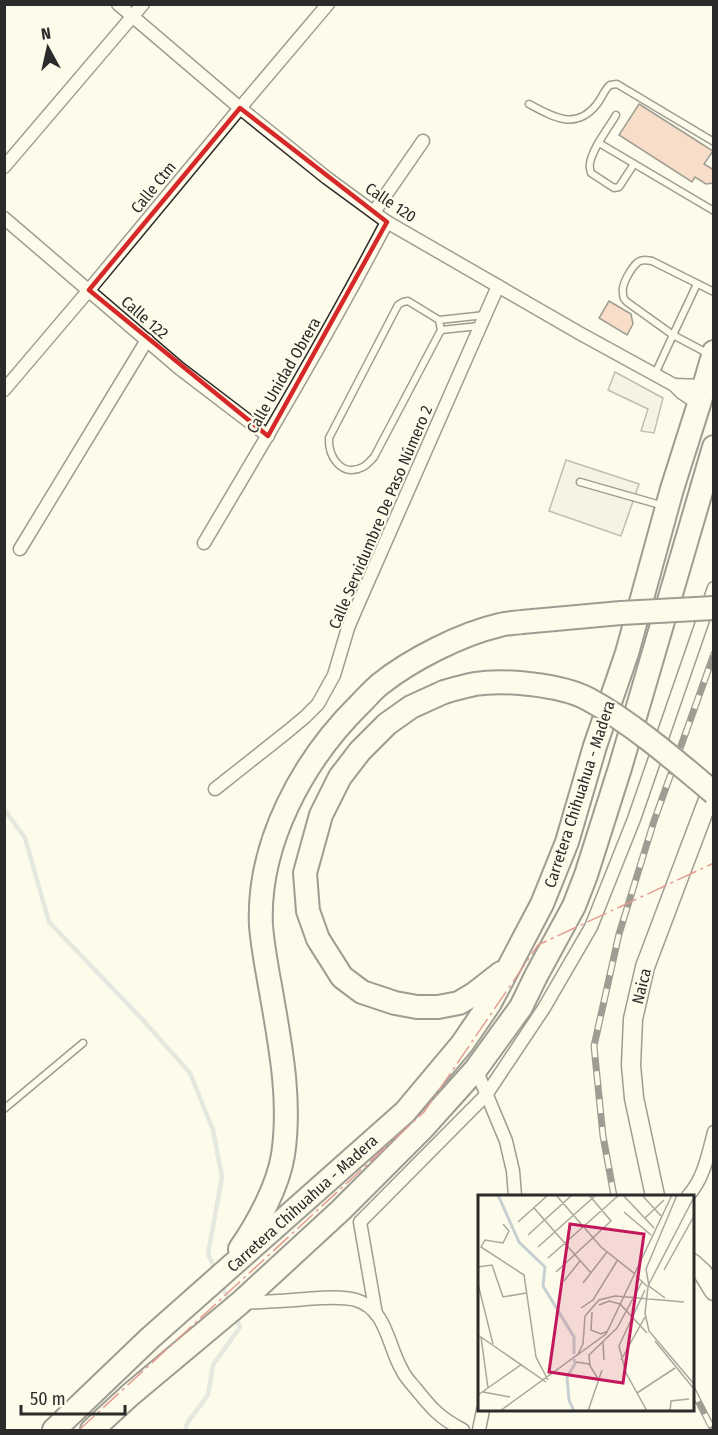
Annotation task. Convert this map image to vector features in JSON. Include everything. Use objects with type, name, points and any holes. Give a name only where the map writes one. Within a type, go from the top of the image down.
[{"type":"highway","name":"Carretera Chihuahua - Madera","points":[[54,1431],[150,1338],[405,1112],[462,1044],[490,1003],[542,904],[567,842],[595,746],[627,653],[667,507],[708,398],[713,354]]},
{"type":"highway","name":"Carretera Chihuahua - Madera","points":[[92,1431],[130,1395],[235,1308],[341,1210],[423,1128],[476,1069],[521,1007],[574,906],[586,875],[620,768],[714,447]]},
{"type":"highway","points":[[697,505],[714,481]]},
{"type":"highway","points":[[221,1275],[248,1237],[272,1192],[282,1156],[285,1081],[261,925],[267,866],[279,825],[290,802],[334,732],[379,686],[409,665],[450,643],[501,624],[621,613],[714,608]]},
{"type":"highway","points":[[507,968],[459,1003],[438,1007],[417,1007],[395,1003],[362,992],[342,977],[318,939],[308,910],[305,873],[321,815],[340,777],[360,751],[387,724],[411,707],[444,692],[476,684],[496,682],[566,690],[587,698],[628,724],[714,793]]},
{"type":"street","name":"Calle 120","points":[[118,4],[240,108],[327,178],[387,222],[674,385],[708,398]]},
{"type":"street","points":[[4,167],[143,4]]},
{"type":"street","name":"Calle Ctm","points":[[4,390],[328,4]]},
{"type":"street","points":[[374,212],[423,141]]},
{"type":"street","name":"Calle 122","points":[[4,218],[179,368],[268,436]]},
{"type":"street","name":"Calle Unidad Obrera","points":[[204,543],[268,436],[387,222]]},
{"type":"street","name":"Calle Servidumbre De Paso Número 2","points":[[215,789],[305,717],[318,704],[326,690],[334,675],[356,609],[498,286]]},
{"type":"street","points":[[20,549],[147,340]]},
{"type":"street","name":"Calle 120","points":[[674,385],[682,393],[708,398]]},
{"type":"street","points":[[376,1314],[360,1222],[486,1095],[544,1008],[591,927],[634,819],[714,588]]},
{"type":"street","name":"Naica","points":[[655,1195],[634,1098],[631,1065],[633,1019],[645,967],[714,784]]},
{"type":"street","points":[[476,1069],[506,1142],[513,1171],[514,1195]]},
{"type":"street","points":[[690,1195],[703,1173],[714,1132]]},
{"type":"street","points":[[694,1264],[703,1273],[714,1291]]},
{"type":"street","points":[[235,1308],[344,1298],[365,1304],[376,1314],[387,1332],[402,1370],[413,1385],[433,1410],[463,1431]]},
{"type":"street","points":[[479,1431],[483,1411]]},
{"type":"lane","points":[[529,104],[552,116],[568,121],[576,119],[597,105],[607,87],[613,83],[714,142]]},
{"type":"lane","points":[[616,115],[590,162],[591,173],[611,187],[619,187],[634,164]]},
{"type":"lane","points":[[599,143],[714,211]]},
{"type":"lane","points":[[713,354],[674,335],[627,302],[623,297],[623,286],[638,262],[647,260],[714,292]]},
{"type":"lane","points":[[654,374],[697,284]]},
{"type":"lane","points":[[439,320],[441,330],[374,457],[358,469],[350,470],[336,462],[330,451],[330,438],[398,305],[408,301],[439,320],[483,320]]},
{"type":"lane","points":[[441,330],[483,320]]},
{"type":"lane","points":[[580,482],[667,507]]},
{"type":"lane","points":[[4,1109],[83,1043]]},
{"type":"highlighted area","points":[[240,108],[387,222],[268,436],[89,290]]},
{"type":"shaded area","points":[[615,372],[663,398],[654,433],[641,431],[648,409],[608,390]]},
{"type":"shaded area","points":[[566,460],[639,484],[621,536],[549,511]]},
{"type":"building","points":[[639,104],[713,151],[704,164],[714,170],[714,183],[706,184],[695,177],[692,182],[619,135]]},
{"type":"building","points":[[609,301],[631,314],[633,324],[627,335],[599,318]]},
{"type":"waterway","points":[[4,809],[25,838],[49,922],[143,1020],[190,1073],[213,1130],[222,1177],[208,1254],[216,1272]]},
{"type":"waterway","points":[[222,1285],[229,1302]]},
{"type":"waterway","points":[[185,1430],[188,1422],[208,1395],[213,1365],[240,1327],[235,1315]]},
{"type":"railway","points":[[614,1195],[603,1136],[594,1046],[619,934],[654,821],[714,654]]},
{"type":"railway","points":[[694,1393],[713,1430]]},
{"type":"power","points":[[79,1430],[424,1112],[538,945],[714,863]]}]
